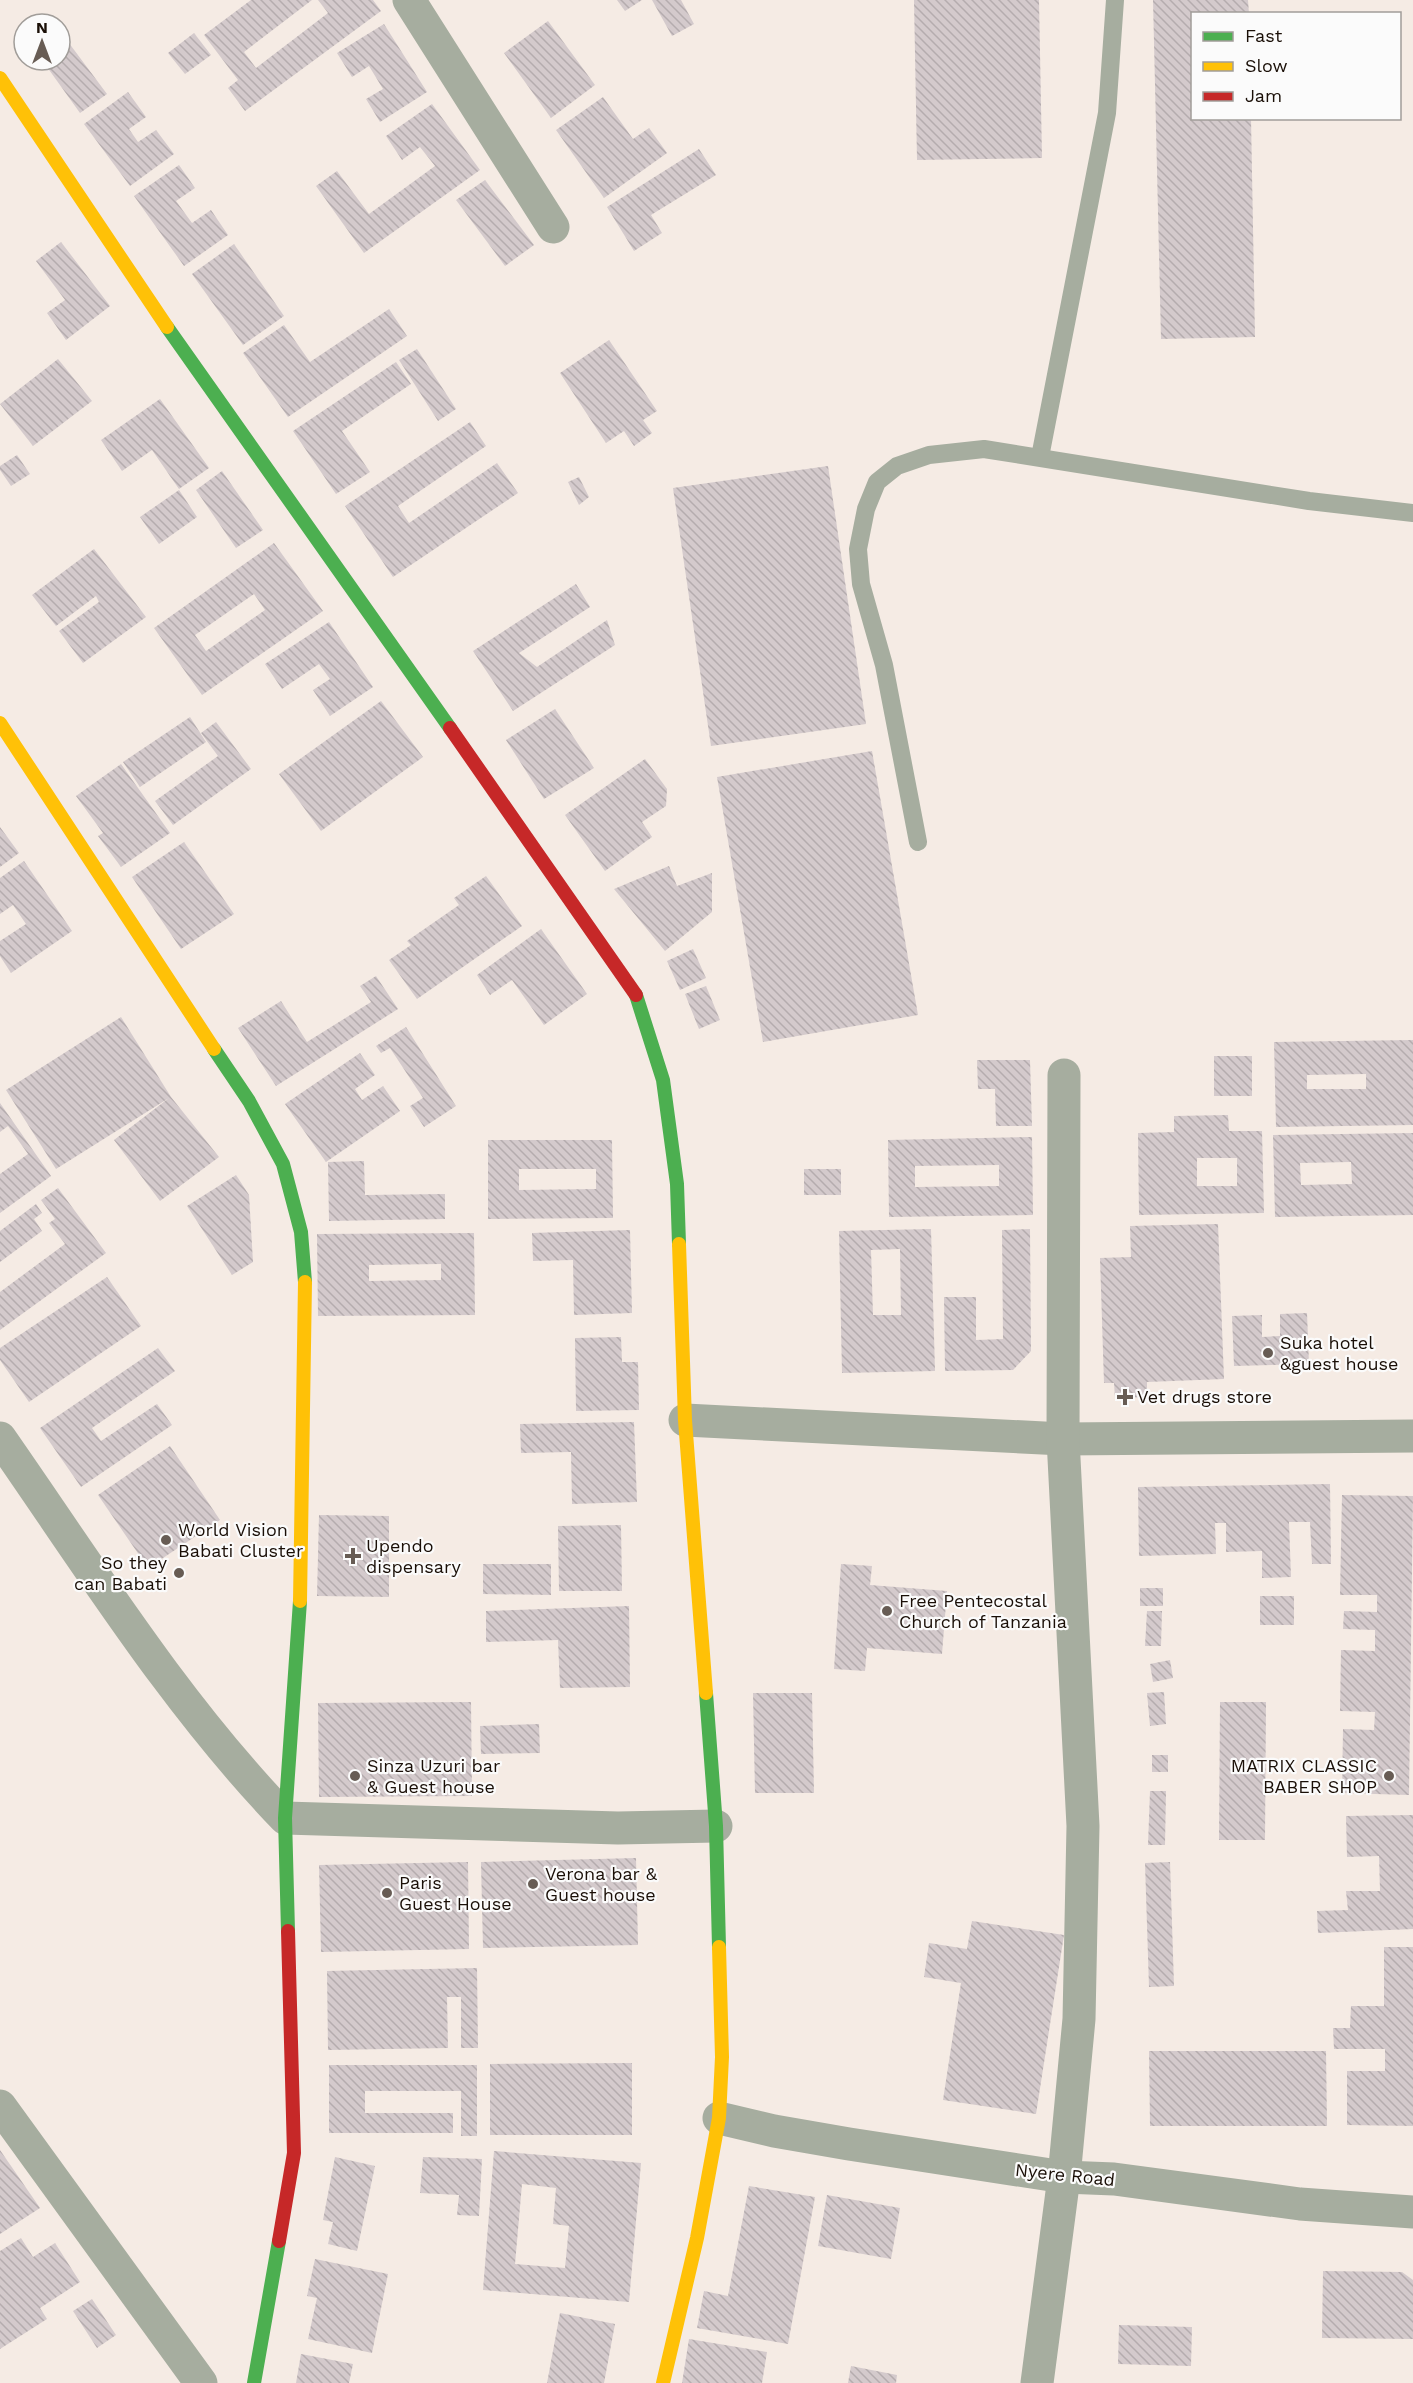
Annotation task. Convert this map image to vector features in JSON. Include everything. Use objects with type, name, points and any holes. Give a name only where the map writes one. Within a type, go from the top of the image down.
[{"type":"street","points":[[409,0],[553,227]]},
{"type":"street","points":[[0,78],[182,349],[635,990],[663,1080],[677,1184],[685,1420],[716,1826],[722,2057],[719,2118],[697,2238],[663,2383]]},
{"type":"street","points":[[0,723],[249,1101],[283,1164],[301,1232],[306,1295],[301,1586],[285,1818],[294,2153],[254,2383]]},
{"type":"street","points":[[1042,2373],[1079,2019],[1083,1826],[1063,1439],[1064,1075]]},
{"type":"street","points":[[685,1420],[1063,1439],[1413,1436]]},
{"type":"street","points":[[0,1438],[139,1639],[242,1773],[285,1818],[618,1828],[716,1826]]},
{"type":"street","points":[[0,2106],[201,2383]]},
{"type":"street","name":"Nyere Road","points":[[719,2118],[827,2141],[1064,2177],[1114,2180],[1300,2204],[1413,2212]]},
{"type":"lane","points":[[1040,457],[1107,113],[1115,0]]},
{"type":"lane","points":[[918,842],[884,665],[861,584],[858,549],[866,509],[877,482],[897,466],[929,455],[984,449],[1309,501],[1413,513]]},
{"type":"building","points":[[251,0],[312,0],[244,52],[256,68],[328,13],[318,0],[373,0],[381,11],[245,111],[228,88],[238,80],[204,35]]},
{"type":"building","points":[[617,0],[642,0],[625,11]]},
{"type":"building","points":[[652,0],[681,0],[694,24],[672,36]]},
{"type":"building","points":[[914,0],[1039,0],[1042,158],[917,160]]},
{"type":"building","points":[[1153,0],[1248,0],[1249,12],[1191,12],[1191,120],[1251,120],[1255,337],[1161,339]]},
{"type":"building","points":[[548,21],[595,85],[551,118],[504,53]]},
{"type":"building","points":[[384,24],[427,92],[380,122],[366,99],[383,89],[369,66],[352,77],[337,53]]},
{"type":"building","points":[[194,33],[211,55],[185,74],[168,53]]},
{"type":"building","points":[[72,47],[107,94],[80,113],[51,72],[72,72]]},
{"type":"building","points":[[128,92],[146,117],[129,129],[138,142],[156,130],[174,154],[130,186],[84,124]]},
{"type":"building","points":[[603,97],[633,139],[649,128],[667,153],[604,198],[556,130]]},
{"type":"building","points":[[432,104],[480,170],[364,253],[316,186],[337,171],[369,214],[435,166],[420,147],[402,160],[386,136]]},
{"type":"building","points":[[699,149],[716,175],[651,215],[662,233],[634,251],[607,207]]},
{"type":"building","points":[[179,165],[195,188],[176,201],[192,223],[211,210],[228,235],[184,266],[134,196]]},
{"type":"building","points":[[485,180],[534,245],[505,266],[456,200]]},
{"type":"building","points":[[61,242],[110,306],[66,340],[47,313],[65,300],[36,261]]},
{"type":"building","points":[[234,244],[284,316],[243,345],[192,274]]},
{"type":"building","points":[[389,309],[407,336],[288,417],[243,353],[284,325],[310,362]]},
{"type":"building","points":[[609,340],[657,411],[643,420],[652,433],[634,446],[624,431],[606,443],[560,373]]},
{"type":"building","points":[[417,349],[456,409],[438,421],[399,360]]},
{"type":"building","points":[[58,359],[92,401],[33,446],[0,404]]},
{"type":"building","points":[[396,362],[411,384],[342,431],[370,472],[336,494],[293,431]]},
{"type":"building","points":[[160,399],[209,468],[179,489],[152,450],[122,471],[101,440]]},
{"type":"building","points":[[470,422],[486,446],[398,506],[409,523],[497,463],[518,493],[393,577],[345,506]]},
{"type":"building","points":[[17,455],[30,474],[11,486],[0,470],[0,466]]},
{"type":"building","points":[[828,466],[866,724],[711,746],[673,488]]},
{"type":"building","points":[[222,471],[263,530],[236,548],[196,490]]},
{"type":"building","points":[[579,477],[589,497],[579,505],[568,482]]},
{"type":"building","points":[[179,490],[197,517],[159,544],[140,517]]},
{"type":"building","points":[[274,543],[323,611],[202,695],[154,628]],"holes":[[[254,594],[265,610],[206,651],[195,635]]]},
{"type":"building","points":[[94,549],[146,617],[83,663],[59,631],[99,602],[96,596],[56,626],[32,595]]},
{"type":"building","points":[[576,584],[590,607],[519,653],[537,667],[607,620],[615,645],[513,711],[473,651]]},
{"type":"building","points":[[329,622],[373,687],[330,716],[313,690],[330,679],[319,664],[282,689],[265,664]]},
{"type":"building","points":[[381,701],[423,757],[321,831],[279,774]]},
{"type":"building","points":[[555,709],[594,768],[544,799],[506,740]]},
{"type":"building","points":[[190,717],[206,742],[140,787],[123,762]]},
{"type":"building","points":[[216,722],[251,769],[173,825],[155,801],[218,756],[201,733]]},
{"type":"building","points":[[872,751],[918,1015],[763,1042],[717,777]]},
{"type":"building","points":[[645,759],[667,789],[666,806],[642,822],[652,837],[605,871],[565,815]]},
{"type":"building","points":[[121,764],[170,833],[121,867],[98,836],[103,833],[76,796]]},
{"type":"building","points":[[0,827],[19,853],[0,867]]},
{"type":"building","points":[[184,842],[234,914],[181,949],[132,877]]},
{"type":"building","points":[[24,861],[72,931],[11,973],[0,956],[0,941],[26,924],[13,905],[0,914],[0,878]]},
{"type":"building","points":[[669,866],[677,886],[712,873],[712,912],[665,951],[614,889]]},
{"type":"building","points":[[486,876],[522,926],[417,999],[389,960],[411,945],[407,941],[459,905],[454,898]]},
{"type":"building","points":[[541,929],[587,994],[544,1025],[512,980],[490,995],[477,975]]},
{"type":"building","points":[[693,949],[706,978],[680,990],[667,961]]},
{"type":"building","points":[[376,976],[398,1009],[276,1086],[238,1028],[281,1001],[307,1042],[371,1002],[360,986]]},
{"type":"building","points":[[706,986],[720,1020],[699,1029],[685,994]]},
{"type":"building","points":[[121,1017],[171,1097],[219,1157],[160,1201],[114,1140],[169,1098],[56,1169],[6,1090]]},
{"type":"building","points":[[406,1027],[456,1106],[424,1127],[410,1106],[423,1098],[390,1048],[381,1053],[376,1046]]},
{"type":"building","points":[[1413,1040],[1413,1125],[1276,1127],[1274,1042]],"holes":[[[1366,1074],[1366,1089],[1307,1089],[1307,1075]]]},
{"type":"building","points":[[360,1053],[375,1075],[355,1089],[362,1100],[383,1086],[400,1111],[326,1162],[285,1104]]},
{"type":"building","points":[[1214,1056],[1252,1056],[1252,1096],[1214,1096]]},
{"type":"building","points":[[977,1060],[1030,1060],[1032,1126],[996,1126],[995,1089],[978,1089]]},
{"type":"building","points":[[0,1103],[51,1176],[0,1213],[0,1174],[28,1154],[8,1126],[0,1132]]},
{"type":"building","points":[[1228,1115],[1229,1131],[1262,1131],[1264,1213],[1139,1215],[1138,1133],[1174,1132],[1174,1116]],"holes":[[[1197,1158],[1237,1158],[1237,1186],[1197,1186]]]},
{"type":"building","points":[[1413,1133],[1413,1215],[1275,1217],[1273,1135]],"holes":[[[1351,1162],[1352,1184],[1301,1185],[1300,1163]]]},
{"type":"building","points":[[1032,1137],[1033,1215],[889,1217],[888,1140]],"holes":[[[999,1165],[999,1186],[915,1187],[915,1166]]]},
{"type":"building","points":[[488,1140],[612,1140],[613,1218],[488,1219]],"holes":[[[519,1169],[596,1169],[596,1189],[519,1190]]]},
{"type":"building","points":[[364,1161],[365,1195],[445,1194],[445,1219],[329,1221],[328,1162]]},
{"type":"building","points":[[804,1169],[841,1169],[841,1195],[804,1195]]},
{"type":"building","points":[[236,1175],[249,1195],[253,1262],[232,1275],[187,1206]]},
{"type":"building","points":[[58,1188],[106,1253],[0,1330],[0,1292],[65,1244],[49,1223],[55,1219],[41,1200]]},
{"type":"building","points":[[36,1204],[42,1213],[34,1219],[42,1231],[0,1262],[0,1231]]},
{"type":"building","points":[[1218,1224],[1224,1379],[1147,1382],[1147,1397],[1115,1398],[1114,1383],[1104,1383],[1100,1258],[1131,1257],[1130,1226]]},
{"type":"building","points":[[931,1229],[935,1371],[842,1373],[839,1231]],"holes":[[[900,1249],[901,1315],[873,1315],[871,1250]]]},
{"type":"building","points":[[1030,1229],[1031,1351],[1013,1370],[945,1371],[944,1297],[976,1297],[976,1340],[1003,1339],[1002,1230]]},
{"type":"building","points":[[630,1230],[632,1313],[574,1315],[573,1260],[533,1261],[532,1233]]},
{"type":"building","points":[[474,1233],[475,1315],[318,1316],[317,1234]],"holes":[[[441,1264],[441,1280],[369,1281],[369,1265]]]},
{"type":"building","points":[[107,1277],[141,1326],[29,1402],[0,1360],[0,1348]]},
{"type":"building","points":[[1307,1313],[1309,1364],[1234,1366],[1232,1316],[1262,1315],[1262,1337],[1280,1336],[1280,1314]]},
{"type":"building","points":[[621,1337],[622,1362],[638,1362],[639,1410],[576,1411],[575,1338]]},
{"type":"building","points":[[158,1348],[175,1371],[92,1428],[101,1441],[157,1404],[172,1425],[81,1487],[40,1428]]},
{"type":"building","points":[[634,1422],[637,1502],[572,1504],[571,1452],[521,1453],[520,1424]]},
{"type":"building","points":[[170,1446],[220,1520],[148,1568],[98,1495]]},
{"type":"building","points":[[1330,1484],[1331,1564],[1312,1564],[1310,1522],[1289,1522],[1291,1577],[1262,1578],[1262,1551],[1226,1552],[1226,1523],[1215,1523],[1216,1554],[1139,1556],[1138,1487]]},
{"type":"building","points":[[1342,1495],[1413,1496],[1409,1795],[1342,1793],[1343,1729],[1374,1730],[1375,1712],[1340,1711],[1341,1650],[1375,1651],[1375,1630],[1343,1629],[1344,1611],[1377,1612],[1377,1595],[1340,1595]]},
{"type":"building","name":"Upendo dispensary","points":[[319,1515],[389,1516],[389,1597],[317,1596]]},
{"type":"building","points":[[621,1525],[622,1591],[559,1591],[558,1526]]},
{"type":"building","points":[[483,1564],[551,1564],[551,1595],[483,1594]]},
{"type":"building","points":[[841,1564],[872,1566],[870,1585],[947,1591],[942,1654],[867,1648],[865,1671],[834,1669]]},
{"type":"building","points":[[1140,1588],[1163,1588],[1163,1606],[1140,1606]]},
{"type":"building","points":[[1260,1596],[1294,1596],[1294,1625],[1260,1625]]},
{"type":"building","points":[[629,1606],[630,1687],[560,1688],[558,1640],[486,1642],[486,1611]]},
{"type":"building","points":[[1147,1611],[1162,1611],[1161,1646],[1145,1646]]},
{"type":"building","points":[[1170,1660],[1173,1678],[1153,1682],[1150,1664]]},
{"type":"building","points":[[1164,1692],[1166,1724],[1150,1726],[1147,1693]]},
{"type":"building","points":[[753,1693],[812,1693],[814,1793],[755,1793]]},
{"type":"building","points":[[471,1702],[472,1796],[319,1797],[318,1703]]},
{"type":"building","points":[[1220,1702],[1266,1702],[1265,1840],[1219,1840]]},
{"type":"building","points":[[539,1724],[540,1753],[481,1754],[480,1726]]},
{"type":"building","points":[[1152,1755],[1168,1755],[1168,1772],[1152,1772]]},
{"type":"building","points":[[1150,1791],[1166,1791],[1165,1845],[1148,1845]]},
{"type":"building","points":[[1413,1815],[1413,1929],[1318,1933],[1317,1911],[1348,1910],[1346,1891],[1380,1891],[1379,1856],[1347,1857],[1346,1816]]},
{"type":"building","points":[[636,1858],[638,1945],[483,1948],[481,1862]]},
{"type":"building","points":[[468,1862],[469,1949],[321,1952],[319,1865]]},
{"type":"building","points":[[1170,1862],[1174,1986],[1149,1987],[1145,1863]]},
{"type":"building","points":[[972,1921],[1064,1935],[1036,2114],[943,2100],[961,1983],[924,1977],[929,1943],[967,1949]]},
{"type":"building","points":[[1384,1947],[1413,1947],[1413,2126],[1347,2125],[1347,2071],[1385,2071],[1385,2049],[1334,2049],[1333,2028],[1350,2028],[1351,2006],[1384,2006]]},
{"type":"building","points":[[477,1968],[478,2048],[461,2048],[461,1997],[447,1997],[448,2048],[328,2050],[327,1971]]},
{"type":"building","points":[[1149,2051],[1326,2051],[1327,2126],[1150,2126]]},
{"type":"building","points":[[632,2063],[632,2135],[490,2135],[490,2064]]},
{"type":"building","points":[[329,2065],[477,2065],[477,2136],[461,2136],[461,2091],[365,2091],[365,2113],[453,2113],[453,2133],[329,2133]]},
{"type":"building","points":[[0,2150],[40,2208],[0,2234]]},
{"type":"building","points":[[494,2151],[641,2163],[629,2302],[483,2290]],"holes":[[[522,2184],[556,2188],[553,2224],[569,2226],[565,2268],[515,2264]]]},
{"type":"building","points":[[335,2157],[375,2166],[357,2251],[328,2244],[333,2222],[323,2220]]},
{"type":"building","points":[[423,2157],[482,2159],[479,2216],[457,2215],[459,2195],[420,2193]]},
{"type":"building","points":[[749,2186],[815,2197],[788,2344],[697,2328],[704,2291],[728,2296]]},
{"type":"building","points":[[827,2195],[900,2208],[891,2259],[818,2246]]},
{"type":"building","points":[[21,2238],[33,2257],[55,2243],[80,2282],[40,2308],[47,2319],[0,2349],[0,2251]]},
{"type":"building","points":[[315,2259],[388,2274],[372,2353],[308,2339],[317,2298],[307,2296]]},
{"type":"building","points":[[1323,2271],[1402,2272],[1413,2280],[1413,2339],[1322,2338]]},
{"type":"building","points":[[92,2299],[116,2335],[97,2348],[73,2311]]},
{"type":"building","points":[[560,2313],[615,2324],[604,2383],[547,2383]]},
{"type":"building","points":[[1119,2325],[1192,2327],[1191,2366],[1118,2364]]},
{"type":"building","points":[[689,2339],[767,2352],[762,2383],[682,2383]]},
{"type":"building","points":[[301,2354],[353,2364],[349,2383],[296,2383]]},
{"type":"building","points":[[851,2366],[897,2375],[896,2383],[848,2383]]},
{"type":"traffic: fast","points":[[167,327],[450,728]]},
{"type":"traffic: fast","points":[[636,995],[663,1080],[677,1184],[679,1244]]},
{"type":"traffic: fast","points":[[214,1049],[249,1101],[283,1164],[301,1232],[305,1282]]},
{"type":"traffic: fast","points":[[288,1931],[285,1818],[300,1601]]},
{"type":"traffic: fast","points":[[706,1693],[716,1826],[719,1947]]},
{"type":"traffic: fast","points":[[254,2383],[279,2241]]},
{"type":"traffic: slow","points":[[0,78],[167,327]]},
{"type":"traffic: slow","points":[[0,723],[214,1049]]},
{"type":"traffic: slow","points":[[679,1244],[685,1420],[706,1693]]},
{"type":"traffic: slow","points":[[300,1601],[305,1282]]},
{"type":"traffic: slow","points":[[663,2383],[697,2238],[719,2118],[722,2057],[719,1947]]},
{"type":"traffic: jam","points":[[450,728],[636,995]]},
{"type":"traffic: jam","points":[[279,2241],[294,2153],[288,1931]]},
{"type":"place","name":"Suka hotel &guest house","points":[[1268,1353]]},
{"type":"place","name":"Vet drugs store","points":[[1125,1397]]},
{"type":"place","name":"World Vision Babati Cluster","points":[[166,1540]]},
{"type":"place","name":"Upendo dispensary","points":[[353,1556]]},
{"type":"place","name":"So they can Babati","points":[[179,1573]]},
{"type":"place","name":"Free Pentecostal Church of Tanzania","points":[[887,1611]]},
{"type":"place","name":"Sinza Uzuri bar & Guest house","points":[[355,1776]]},
{"type":"place","name":"MATRIX CLASSIC BABER SHOP","points":[[1389,1776]]},
{"type":"place","name":"Verona bar & Guest house","points":[[533,1884]]},
{"type":"place","name":"Paris Guest House","points":[[387,1893]]}]
